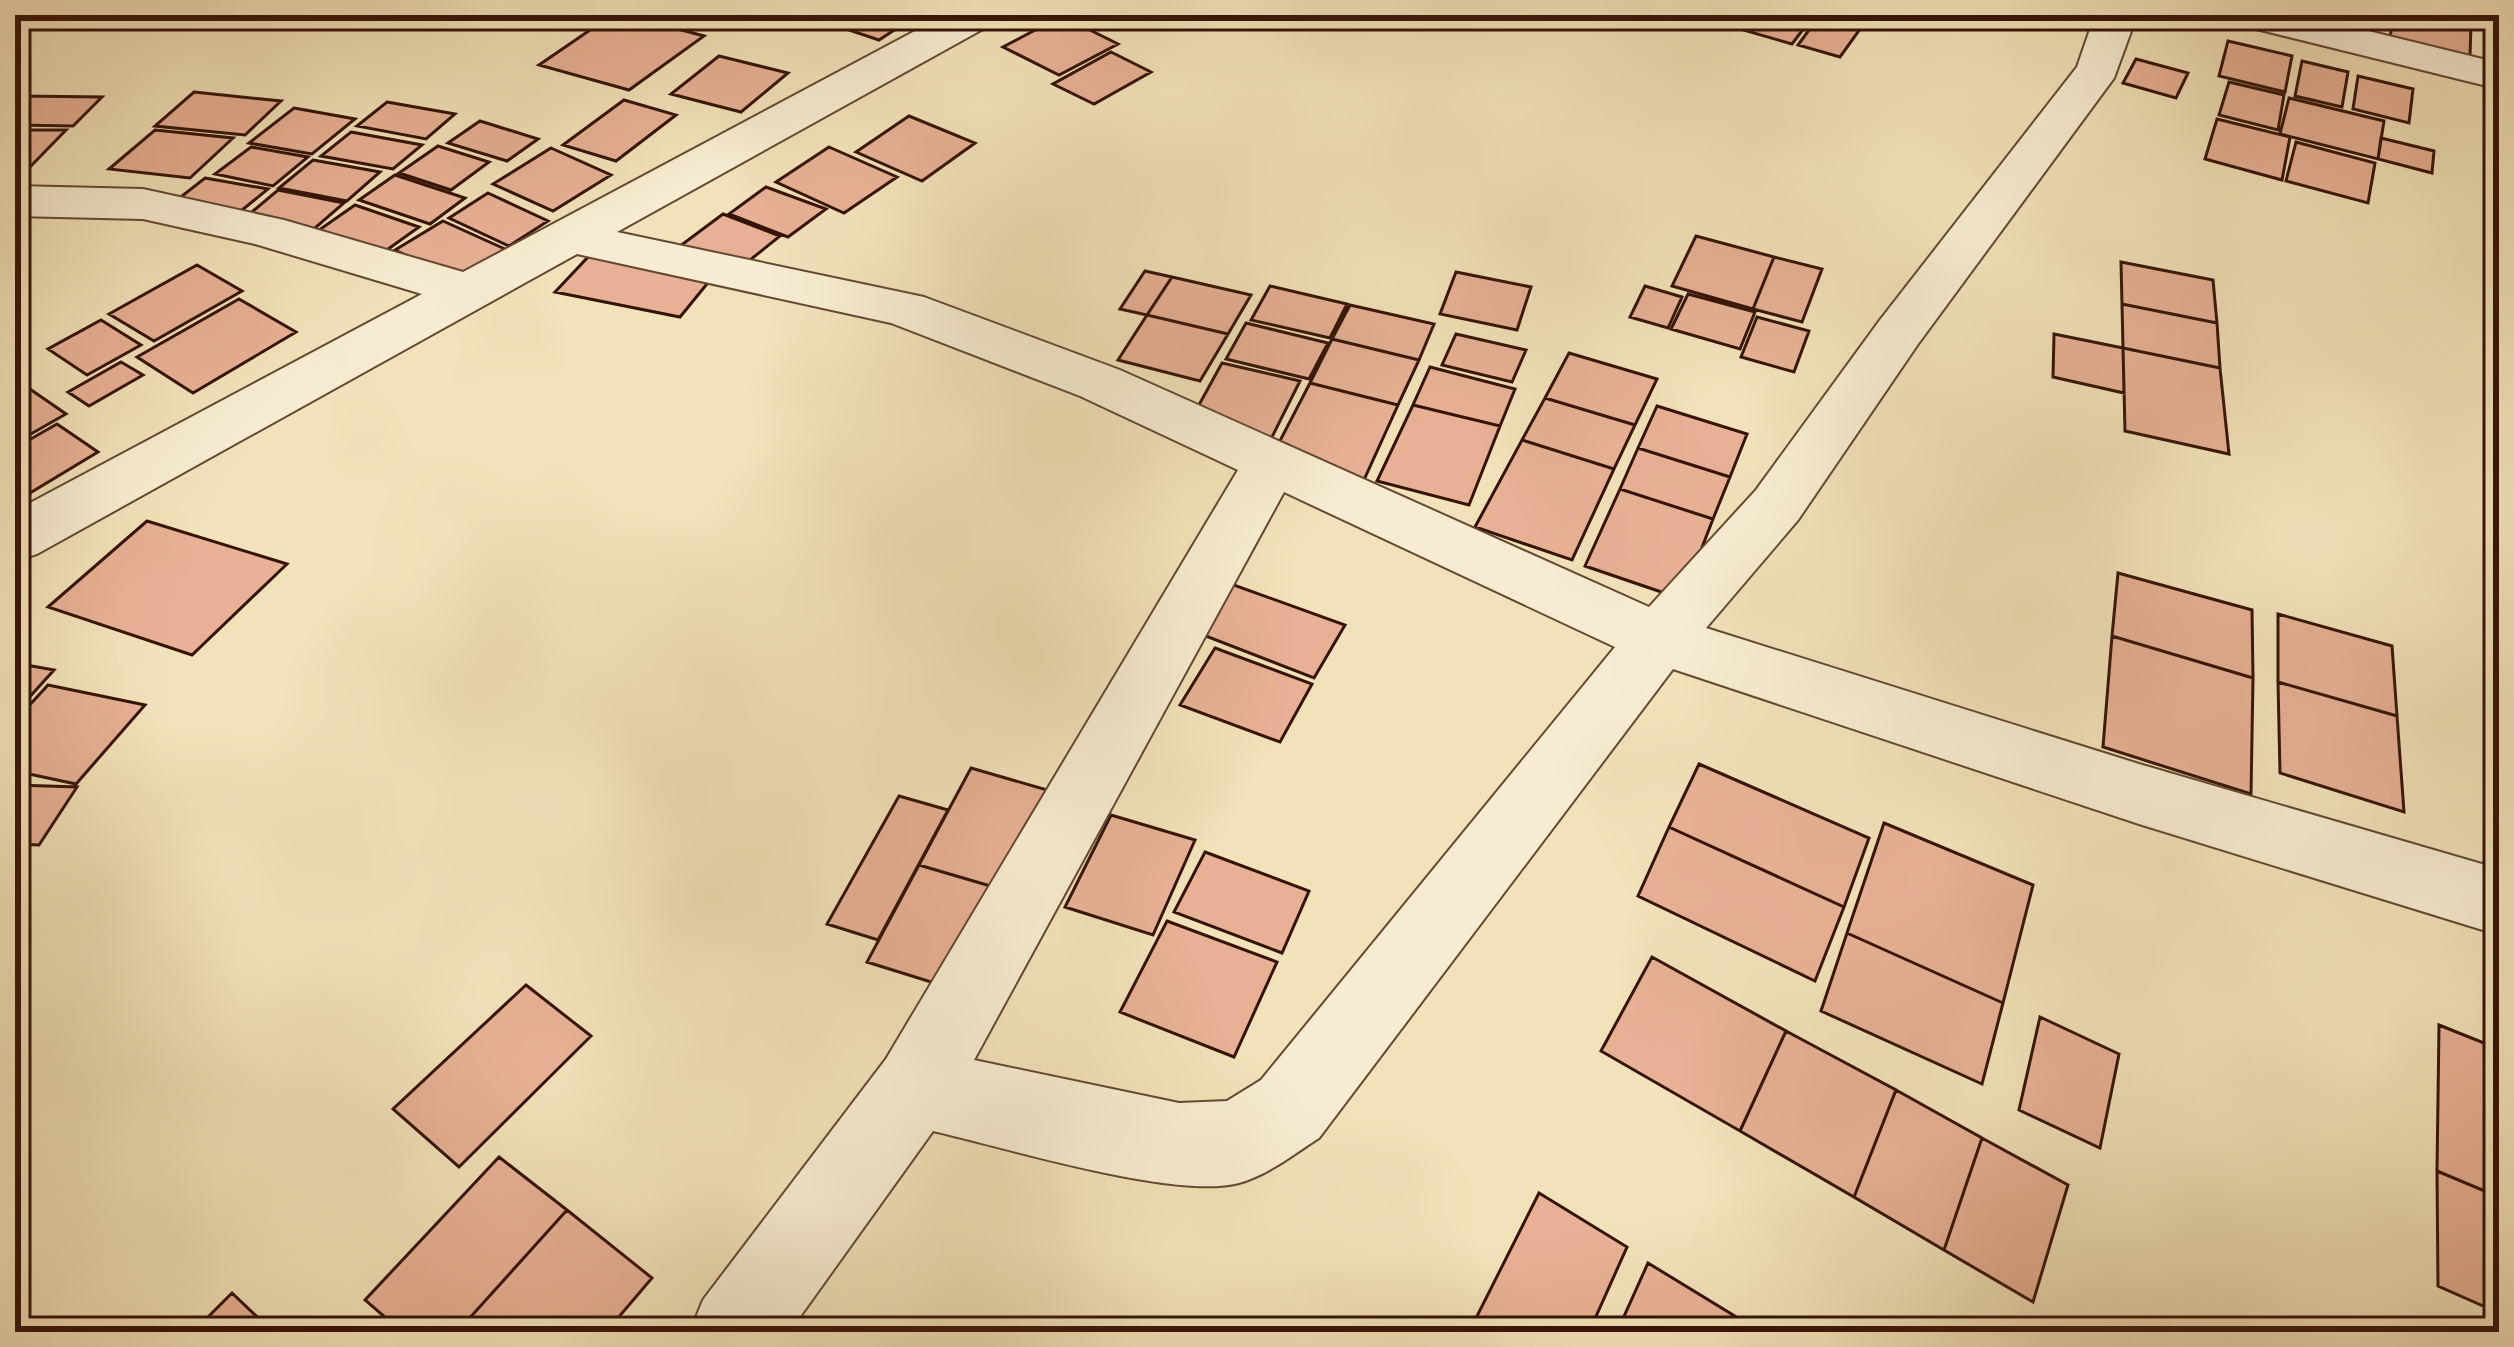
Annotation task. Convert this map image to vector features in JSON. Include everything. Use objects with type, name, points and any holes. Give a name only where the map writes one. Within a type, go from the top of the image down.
[{"type":"street","points":[[15,538],[977,15]]},
{"type":"street","points":[[914,1087],[1179,1145],[1237,1142],[1290,1109],[1659,639],[1777,505],[1899,332],[2098,69],[2116,15]]},
{"type":"street","points":[[2251,15],[2499,76]]},
{"type":"street","points":[[15,201],[143,205],[266,231],[466,290]]},
{"type":"street","points":[[568,237],[905,309],[1100,383],[1270,465],[1659,639],[2139,794],[2499,902]]},
{"type":"street","points":[[735,1332],[914,1087],[1270,465]]},
{"type":"building","points":[[612,15],[704,36],[629,90],[539,65]]},
{"type":"building","points":[[837,15],[917,15],[879,40],[825,22]]},
{"type":"building","points":[[1743,15],[1814,15],[1792,44],[1733,27]]},
{"type":"building","points":[[1820,15],[1863,25],[1840,57],[1798,45]]},
{"type":"building","points":[[2293,15],[2372,15],[2369,37]]},
{"type":"building","points":[[2393,15],[2430,15],[2471,24],[2470,56],[2390,38]]},
{"type":"building","points":[[1062,16],[1118,44],[1059,75],[1003,47]]},
{"type":"building","points":[[2487,28],[2499,30],[2499,62],[2487,59]]},
{"type":"building","points":[[2228,41],[2292,56],[2285,92],[2219,76]]},
{"type":"building","points":[[1111,52],[1151,72],[1094,104],[1053,84]]},
{"type":"building","points":[[719,56],[788,73],[741,112],[671,94]]},
{"type":"building","points":[[2136,59],[2188,73],[2176,98],[2123,83]]},
{"type":"building","points":[[2302,61],[2348,72],[2342,107],[2295,96]]},
{"type":"building","points":[[2358,76],[2413,89],[2409,123],[2353,109]]},
{"type":"building","points":[[2229,82],[2284,95],[2278,130],[2219,115]]},
{"type":"building","points":[[194,92],[281,101],[245,135],[155,126]]},
{"type":"building","points":[[20,96],[102,97],[73,126],[15,125],[15,101]]},
{"type":"building","points":[[2289,98],[2384,121],[2378,159],[2280,134]]},
{"type":"building","points":[[624,100],[676,115],[616,161],[563,145]]},
{"type":"building","points":[[387,102],[455,114],[426,139],[357,126]]},
{"type":"building","points":[[294,108],[355,119],[312,154],[249,143]]},
{"type":"building","points":[[909,116],[975,143],[922,181],[856,152]]},
{"type":"building","points":[[2217,119],[2290,137],[2282,180],[2205,159]]},
{"type":"building","points":[[480,121],[538,139],[507,161],[448,143]]},
{"type":"building","points":[[15,130],[66,130],[28,169],[15,169]]},
{"type":"building","points":[[155,130],[233,138],[190,178],[109,169]]},
{"type":"building","points":[[351,132],[422,145],[393,169],[321,156]]},
{"type":"building","points":[[2381,138],[2434,151],[2432,173],[2378,159]]},
{"type":"building","points":[[2296,142],[2375,163],[2368,203],[2286,181]]},
{"type":"building","points":[[438,146],[489,162],[451,190],[399,173]]},
{"type":"building","points":[[251,147],[308,157],[273,186],[215,174]]},
{"type":"building","points":[[829,147],[897,177],[844,213],[776,182]]},
{"type":"building","points":[[551,148],[611,175],[553,211],[493,184]]},
{"type":"building","points":[[313,160],[380,172],[347,201],[279,188]]},
{"type":"building","points":[[395,175],[465,198],[430,224],[359,200]]},
{"type":"building","points":[[205,178],[268,189],[231,219],[168,207]]},
{"type":"building","points":[[766,187],[826,209],[788,237],[729,214]]},
{"type":"building","points":[[278,190],[344,203],[307,235],[240,222]]},
{"type":"building","points":[[488,193],[548,221],[509,246],[449,218]]},
{"type":"building","points":[[355,205],[419,227],[377,257],[312,235]]},
{"type":"building","points":[[723,214],[780,236],[735,272],[676,249]]},
{"type":"building","points":[[443,221],[507,250],[459,281],[395,250]]},
{"type":"building","points":[[1696,236],[1774,257],[1753,309],[1672,286]]},
{"type":"building","points":[[589,256],[711,279],[680,317],[555,292]]},
{"type":"building","points":[[1774,257],[1822,269],[1802,322],[1753,309]]},
{"type":"building","points":[[2121,262],[2213,280],[2217,323],[2122,304]]},
{"type":"building","points":[[197,265],[242,291],[154,341],[109,314]]},
{"type":"building","points":[[1145,271],[1172,277],[1147,315],[1120,309]]},
{"type":"building","points":[[1456,272],[1531,287],[1517,330],[1440,314]]},
{"type":"building","points":[[2499,276],[2499,339],[2486,335]]},
{"type":"building","points":[[1172,277],[1251,295],[1228,334],[1147,315]]},
{"type":"building","points":[[1270,286],[1347,304],[1330,338],[1251,320]]},
{"type":"building","points":[[1645,286],[1682,297],[1668,328],[1630,317]]},
{"type":"building","points":[[1688,294],[1755,312],[1740,349],[1671,329]]},
{"type":"building","points":[[239,299],[296,332],[193,393],[137,357]]},
{"type":"building","points":[[2122,304],[2217,323],[2220,368],[2123,348]]},
{"type":"building","points":[[1350,305],[1434,324],[1419,360],[1332,339]]},
{"type":"building","points":[[1147,315],[1228,334],[1200,381],[1118,360]]},
{"type":"building","points":[[1757,317],[1809,331],[1794,372],[1741,357]]},
{"type":"building","points":[[101,320],[141,345],[87,375],[48,349]]},
{"type":"building","points":[[1246,323],[1328,343],[1309,379],[1226,359]]},
{"type":"building","points":[[1456,334],[1526,350],[1512,382],[1442,365]]},
{"type":"building","points":[[2054,334],[2123,348],[2124,393],[2053,377]]},
{"type":"building","points":[[1332,339],[1419,360],[1398,405],[1310,383]]},
{"type":"building","points":[[2123,348],[2220,368],[2229,454],[2125,431]]},
{"type":"building","points":[[1569,353],[1657,379],[1635,425],[1545,398]]},
{"type":"building","points":[[121,362],[143,375],[89,406],[68,392]]},
{"type":"building","points":[[1222,363],[1300,381],[1269,443],[1189,423]]},
{"type":"building","points":[[1430,367],[1515,389],[1500,426],[1413,405]]},
{"type":"building","points":[[1310,383],[1398,405],[1363,482],[1271,458]]},
{"type":"building","points":[[27,387],[66,414],[15,443],[15,393]]},
{"type":"building","points":[[1545,398],[1635,425],[1614,469],[1522,440]]},
{"type":"building","points":[[1413,405],[1500,426],[1469,505],[1377,481]]},
{"type":"building","points":[[1657,406],[1747,434],[1730,477],[1638,448]]},
{"type":"building","points":[[57,424],[98,452],[15,502],[15,448]]},
{"type":"building","points":[[1522,440],[1614,469],[1572,560],[1475,527]]},
{"type":"building","points":[[1638,448],[1730,477],[1713,519],[1620,489]]},
{"type":"building","points":[[1620,489],[1713,519],[1682,599],[1585,566]]},
{"type":"building","points":[[147,521],[287,564],[192,655],[48,607]]},
{"type":"building","points":[[2118,573],[2252,610],[2253,678],[2112,636]]},
{"type":"building","points":[[1231,584],[1345,625],[1314,678],[1198,633]]},
{"type":"building","points":[[2278,614],[2392,646],[2397,716],[2278,682]]},
{"type":"building","points":[[2112,636],[2253,678],[2251,794],[2103,747]]},
{"type":"building","points":[[1215,648],[1312,684],[1280,742],[1180,705]]},
{"type":"building","points":[[15,663],[54,670],[15,713]]},
{"type":"building","points":[[2278,682],[2397,716],[2404,812],[2280,773]]},
{"type":"building","points":[[48,685],[145,705],[76,784],[15,771],[15,721]]},
{"type":"building","points":[[1699,764],[1869,838],[1844,907],[1669,827]]},
{"type":"building","points":[[971,768],[1085,801],[1038,900],[919,865]]},
{"type":"building","points":[[15,785],[77,787],[39,845],[15,844]]},
{"type":"building","points":[[899,796],[948,810],[878,940],[827,924]]},
{"type":"building","points":[[1111,815],[1195,840],[1153,935],[1065,907]]},
{"type":"building","points":[[1884,823],[2033,885],[2003,1003],[1847,933]]},
{"type":"building","points":[[1669,827],[1844,907],[1815,981],[1638,896]]},
{"type":"building","points":[[1205,852],[1309,891],[1282,953],[1174,912]]},
{"type":"building","points":[[919,865],[1038,900],[992,1001],[867,962]]},
{"type":"building","points":[[1167,921],[1277,962],[1234,1057],[1120,1012]]},
{"type":"building","points":[[1847,933],[2003,1003],[1982,1084],[1821,1011]]},
{"type":"building","points":[[1652,957],[1786,1031],[1740,1131],[1601,1051]]},
{"type":"building","points":[[526,985],[591,1036],[459,1167],[393,1109]]},
{"type":"building","points":[[2040,1017],[2119,1054],[2100,1148],[2019,1110]]},
{"type":"building","points":[[2439,1025],[2499,1049],[2499,1197],[2437,1171]]},
{"type":"building","points":[[1786,1031],[1896,1090],[1854,1197],[1740,1131]]},
{"type":"building","points":[[1896,1090],[1982,1138],[1944,1250],[1854,1197]]},
{"type":"building","points":[[1982,1138],[2068,1185],[2033,1302],[1944,1250]]},
{"type":"building","points":[[499,1157],[567,1210],[457,1332],[402,1332],[365,1300]]},
{"type":"building","points":[[2437,1171],[2499,1197],[2499,1313],[2438,1286]]},
{"type":"building","points":[[1539,1193],[1627,1247],[1589,1332],[1469,1332]]},
{"type":"building","points":[[567,1210],[652,1278],[606,1332],[457,1332]]},
{"type":"building","points":[[1648,1263],[1761,1332],[1617,1332]]},
{"type":"building","points":[[232,1293],[273,1332],[193,1332]]}]
